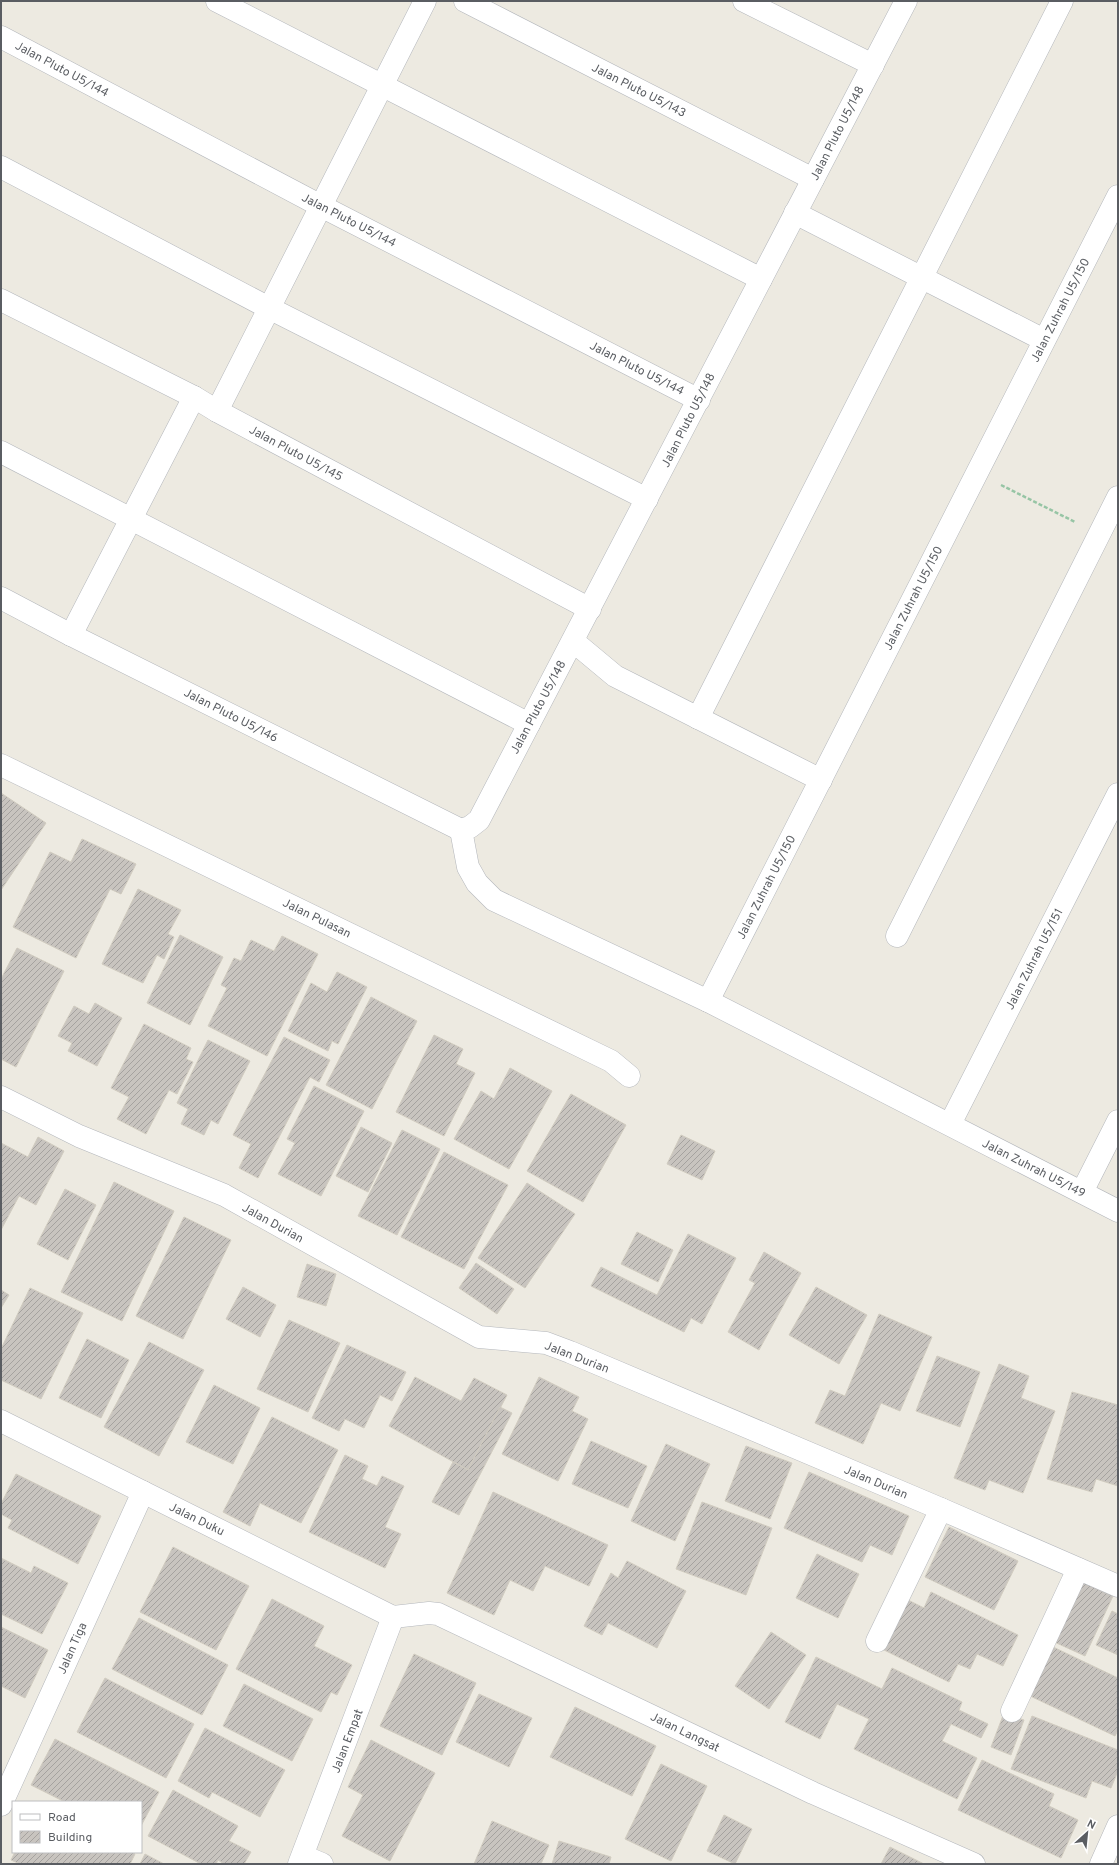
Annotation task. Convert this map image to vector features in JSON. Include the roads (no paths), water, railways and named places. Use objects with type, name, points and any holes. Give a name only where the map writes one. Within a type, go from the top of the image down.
[{"type":"street","points":[[217,1],[761,279]]},
{"type":"street","points":[[217,411],[425,1]]},
{"type":"street","name":"Jalan Pluto U5/143","points":[[465,1],[813,179]]},
{"type":"street","points":[[744,1],[872,65]]},
{"type":"street","name":"Jalan Pluto U5/148","points":[[461,830],[470,828],[479,820],[906,1]]},
{"type":"street","points":[[698,718],[1062,1]]},
{"type":"street","name":"Jalan Pluto U5/144","points":[[1,36],[321,206],[699,400]]},
{"type":"street","points":[[1,167],[269,308],[647,499]]},
{"type":"street","name":"Jalan Zuhrah U5/150","points":[[708,1001],[1118,196]]},
{"type":"street","points":[[796,213],[1044,340]]},
{"type":"street","name":"Jalan Pluto U5/145","points":[[1,300],[194,397],[217,411],[590,609]]},
{"type":"street","points":[[71,635],[194,397]]},
{"type":"street","points":[[1,452],[529,724]]},
{"type":"street","points":[[897,936],[1118,497]]},
{"type":"street","name":"Jalan Pluto U5/146","points":[[1,598],[71,635],[461,830]]},
{"type":"street","points":[[573,641],[615,676],[820,780]]},
{"type":"street","name":"Jalan Pulasan","points":[[1,765],[611,1061],[630,1076]]},
{"type":"street","name":"Jalan Zuhrah U5/151","points":[[950,1124],[1118,794]]},
{"type":"street","name":"Jalan Zuhrah U5/149","points":[[461,830],[468,868],[477,883],[494,900],[708,1001],[1118,1211]]},
{"type":"street","name":"Jalan Durian","points":[[1,1097],[79,1136],[224,1195],[480,1337],[546,1343],[570,1352],[1118,1586]]},
{"type":"street","points":[[1082,1192],[1118,1121]]},
{"type":"street","name":"Jalan Duku","points":[[1,1421],[393,1617]]},
{"type":"street","name":"Jalan Tiga","points":[[1,1804],[143,1492]]},
{"type":"street","points":[[877,1641],[940,1509]]},
{"type":"street","points":[[1012,1711],[1078,1569]]},
{"type":"street","name":"Jalan Langsat","points":[[393,1617],[429,1613],[438,1614],[813,1793],[974,1864]]},
{"type":"street","name":"Jalan Empat","points":[[308,1861],[393,1617]]},
{"type":"street","points":[[1108,1861],[1118,1826]]}]
